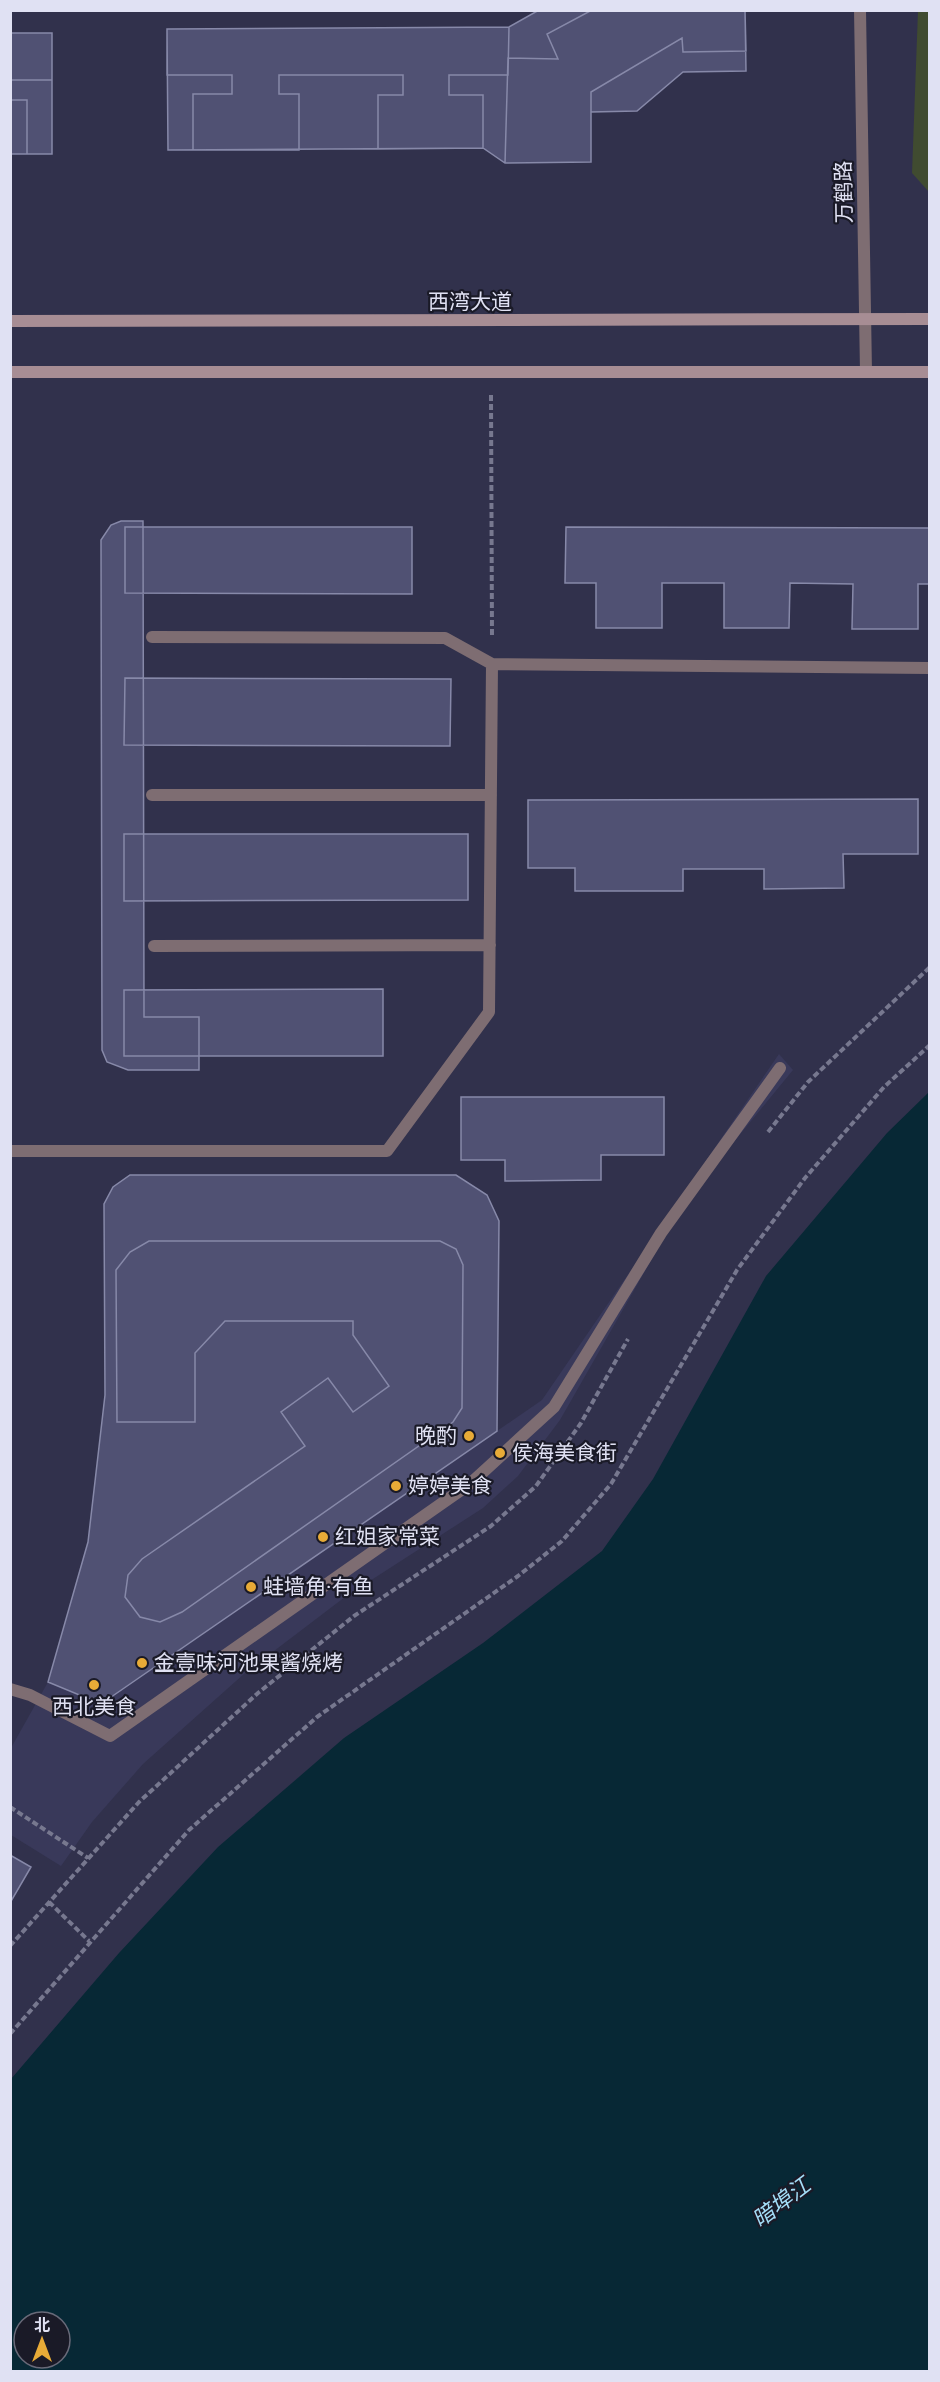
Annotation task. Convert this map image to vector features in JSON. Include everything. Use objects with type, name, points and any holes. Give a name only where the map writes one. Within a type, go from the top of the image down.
[{"type":"main road","name":"西湾大道","points":[[10,321],[930,319]]},
{"type":"main road","points":[[10,372],[930,372]]},
{"type":"street","name":"万鹤路","points":[[860,10],[866,372]]},
{"type":"street","points":[[152,637],[445,638],[492,664],[930,668]]},
{"type":"street","points":[[10,1151],[387,1151],[489,1012],[492,664]]},
{"type":"street","points":[[152,795],[491,795]]},
{"type":"street","points":[[154,946],[490,945]]},
{"type":"street","points":[[10,1689],[30,1695],[110,1736],[471,1483],[554,1407],[661,1233],[780,1068]]},
{"type":"path","points":[[491,373],[492,664]]},
{"type":"path","points":[[10,2034],[89,1941],[189,1830],[317,1717],[518,1576],[562,1540],[611,1484],[737,1270],[785,1206],[884,1087],[930,1045]]},
{"type":"path","points":[[10,1807],[88,1858]]},
{"type":"path","points":[[49,1902],[89,1941]]},
{"type":"shaded area","name":"侯海美食街","points":[[779,1054],[793,1070],[723,1155],[665,1236],[560,1420],[518,1476],[483,1508],[345,1597],[245,1673],[143,1764],[92,1822],[61,1866],[11,1835],[11,1748],[48,1682],[101,1704],[542,1400]]},
{"type":"green space","points":[[918,11],[929,11],[929,192],[912,173]]},
{"type":"water","name":"暗埠江","points":[[929,1092],[929,2371],[11,2371],[11,2079],[119,1953],[218,1847],[344,1738],[483,1643],[602,1551],[653,1479],[766,1276],[887,1133]]},
{"type":"building","points":[[539,10],[745,10],[746,71],[683,72],[637,111],[591,112],[591,162],[505,163],[483,148],[168,150],[167,29],[509,27]]},
{"type":"building","points":[[592,10],[745,10],[746,51],[683,52],[682,38],[591,92],[591,162],[505,163],[508,58],[558,59],[547,34]]},
{"type":"building","points":[[509,27],[508,75],[449,75],[449,95],[483,95],[483,148],[378,149],[378,95],[403,95],[403,75],[279,75],[279,94],[299,94],[299,150],[193,150],[193,94],[232,94],[232,75],[167,75],[167,29]]},
{"type":"building","points":[[10,33],[52,33],[52,154],[10,154]]},
{"type":"building","points":[[10,33],[52,33],[52,80],[10,80]]},
{"type":"building","points":[[10,100],[27,100],[27,154],[10,154]]},
{"type":"building","points":[[121,521],[143,521],[144,1017],[199,1017],[199,1070],[128,1070],[107,1062],[102,1050],[101,540],[111,525]]},
{"type":"building","points":[[125,527],[412,527],[412,594],[125,593]]},
{"type":"building","points":[[566,527],[930,528],[930,584],[918,584],[918,629],[852,629],[853,584],[790,583],[789,628],[724,628],[724,583],[662,583],[662,628],[596,628],[596,583],[565,583]]},
{"type":"building","points":[[125,678],[451,679],[450,746],[124,745]]},
{"type":"building","points":[[918,799],[918,854],[843,854],[844,888],[764,889],[764,869],[683,869],[683,891],[575,891],[575,868],[528,868],[528,800]]},
{"type":"building","points":[[124,834],[468,834],[468,900],[124,901]]},
{"type":"building","points":[[383,989],[383,1056],[124,1056],[124,990]]},
{"type":"building","points":[[461,1097],[664,1097],[664,1155],[601,1155],[601,1180],[505,1181],[505,1160],[461,1160]]},
{"type":"building","points":[[130,1175],[456,1175],[487,1195],[499,1221],[497,1431],[101,1704],[48,1682],[88,1542],[105,1395],[104,1204],[113,1187]]},
{"type":"building","points":[[149,1241],[440,1241],[456,1249],[463,1265],[462,1408],[453,1422],[182,1612],[160,1622],[140,1617],[125,1597],[128,1575],[142,1559],[305,1446],[281,1412],[328,1378],[353,1412],[389,1386],[353,1335],[353,1321],[225,1321],[195,1353],[195,1422],[117,1422],[116,1270],[130,1252]]},
{"type":"building","points":[[10,1855],[31,1867],[10,1903]]},
{"type":"place","name":"晚酌","points":[[469,1436]]},
{"type":"place","name":"侯海美食街","points":[[500,1453]]},
{"type":"place","name":"婷婷美食","points":[[396,1486]]},
{"type":"place","name":"红姐家常菜","points":[[323,1537]]},
{"type":"place","name":"蛙墙角·有鱼","points":[[251,1587]]},
{"type":"place","name":"金壹味河池果酱烧烤","points":[[142,1663]]},
{"type":"place","name":"西北美食","points":[[94,1685]]}]
